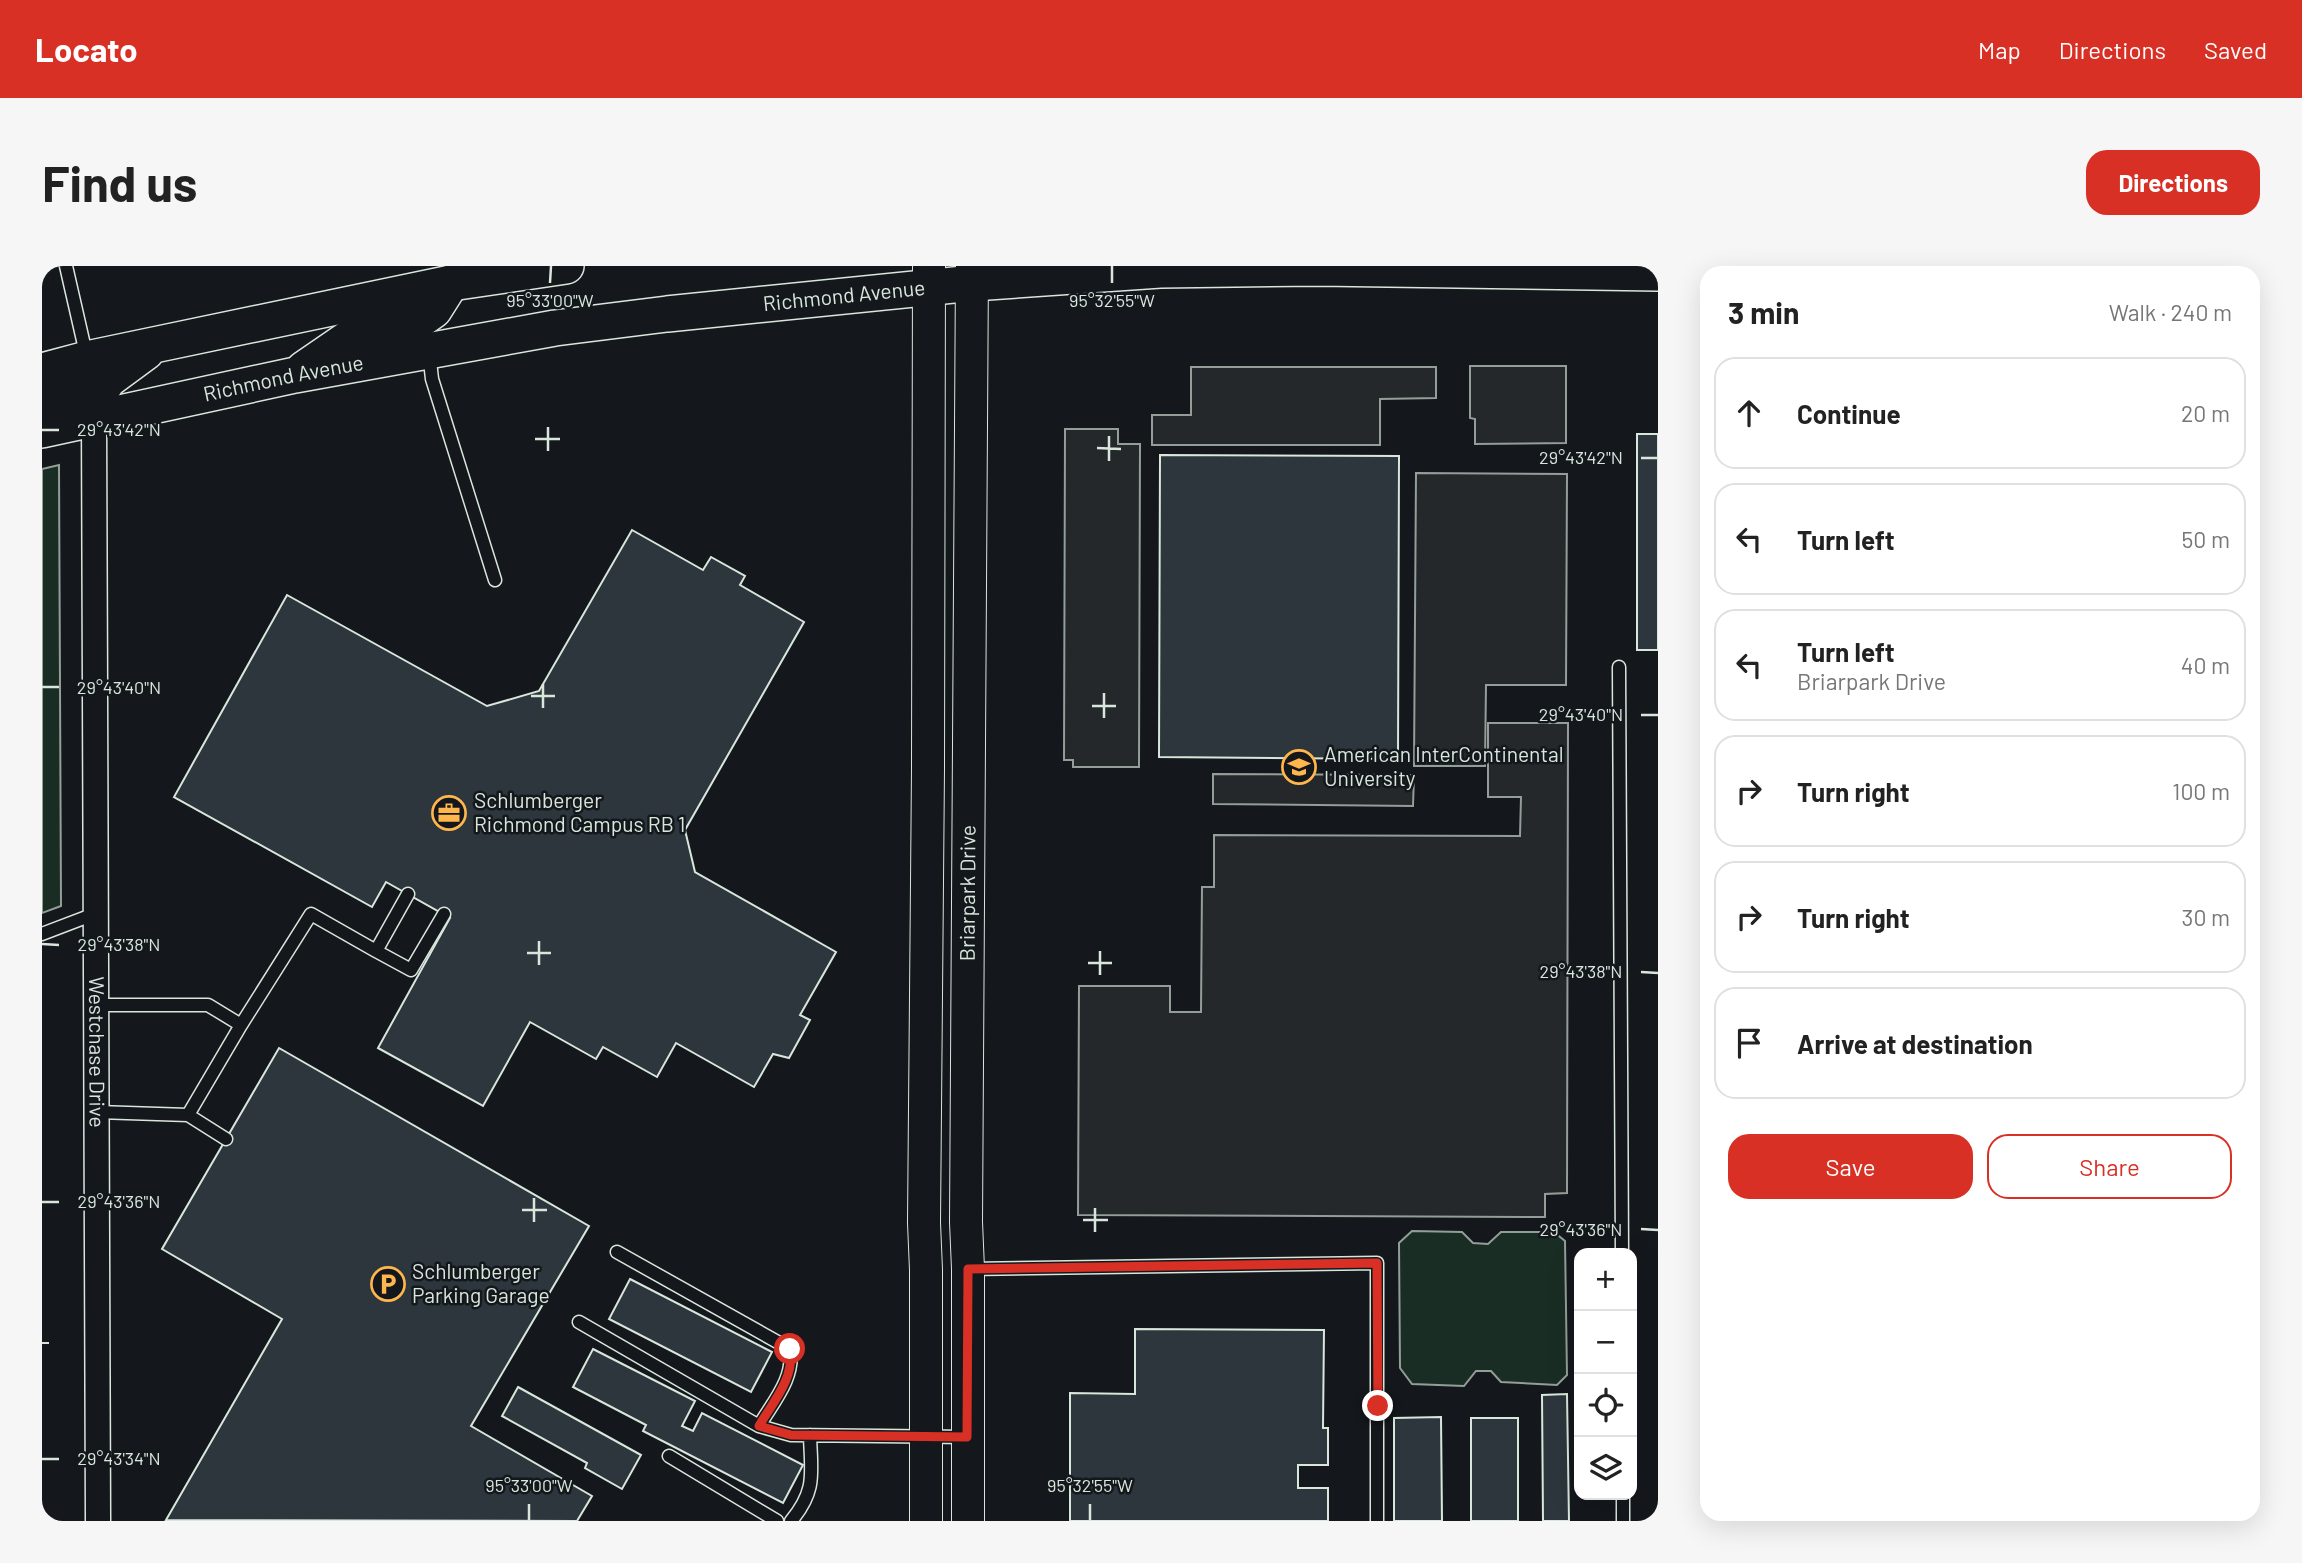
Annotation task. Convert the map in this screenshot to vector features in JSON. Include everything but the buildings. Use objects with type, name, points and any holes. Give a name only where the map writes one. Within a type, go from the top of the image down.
[{"type":"main road","points":[[42,371],[87,359],[451,283],[566,266]]},
{"type":"main road","name":"Richmond Avenue","points":[[42,430],[296,375],[555,328],[929,278],[1160,271],[1454,267],[1658,273]]},
{"type":"main road","points":[[296,375],[355,334],[413,325],[434,310],[451,283]]},
{"type":"main road","points":[[94,417],[98,395],[107,380],[157,344]]},
{"type":"main road","points":[[42,404],[64,396],[80,386],[87,359]]},
{"type":"street","name":"Briarpark Drive","points":[[968,1521],[966,1208],[972,275]]},
{"type":"street","name":"Briarpark Drive","points":[[926,1521],[926,1270],[923,1223],[928,768],[929,278]]},
{"type":"street","name":"Westchase Drive","points":[[94,417],[98,1521]]},
{"type":"lane","points":[[66,266],[87,359]]},
{"type":"lane","points":[[429,351],[432,379],[495,580]]},
{"type":"lane","points":[[1619,667],[1622,1248]]},
{"type":"lane","points":[[376,951],[408,894]]},
{"type":"lane","points":[[42,934],[97,913]]},
{"type":"lane","points":[[188,1115],[311,914],[411,970],[444,914]]},
{"type":"lane","points":[[97,1005],[208,1005],[241,1025]]},
{"type":"lane","points":[[97,1112],[188,1115],[226,1139]]},
{"type":"lane","points":[[617,1252],[790,1349],[790,1374],[759,1426]]},
{"type":"lane","points":[[968,1269],[1377,1263],[1377,1521]]},
{"type":"lane","points":[[579,1322],[759,1426],[791,1435],[967,1437]]},
{"type":"lane","points":[[791,1521],[804,1505],[811,1486],[810,1435]]},
{"type":"lane","points":[[669,1456],[777,1521]]},
{"type":"lane","points":[[1623,1500],[1623,1521]]},
{"type":"green space","points":[[59,465],[61,906],[42,913],[42,469]]},
{"type":"green space","points":[[1412,1231],[1462,1232],[1473,1243],[1488,1244],[1501,1232],[1554,1232],[1565,1241],[1567,1375],[1557,1385],[1501,1382],[1491,1371],[1476,1371],[1464,1386],[1412,1384],[1400,1368],[1399,1243]]},
{"type":"shaded area","points":[[1470,366],[1566,366],[1566,443],[1475,444],[1475,419],[1470,418]]},
{"type":"shaded area","points":[[1191,367],[1436,367],[1436,398],[1380,399],[1380,445],[1152,445],[1152,415],[1191,415]]},
{"type":"shaded area","points":[[1065,429],[1118,429],[1118,444],[1140,444],[1139,767],[1073,767],[1073,760],[1064,760]]},
{"type":"shaded area","points":[[1416,473],[1567,474],[1566,685],[1486,685],[1485,766],[1414,766]]},
{"type":"shaded area","points":[[1488,723],[1568,723],[1567,1193],[1545,1194],[1545,1217],[1078,1215],[1079,986],[1170,986],[1170,1012],[1201,1012],[1202,887],[1214,887],[1214,835],[1520,836],[1521,797],[1488,797]]},
{"type":"shaded area","points":[[1213,774],[1414,775],[1413,806],[1213,804]]},
{"type":"fence","points":[[42,1343],[49,1343]]},
{"type":"place","name":"American InterContinental University","points":[[1299,767]]},
{"type":"place","name":"Schlumberger Richmond Campus RB 1","points":[[449,813]]},
{"type":"place","name":"Schlumberger Parking Garage","points":[[388,1284]]},
{"type":"route","points":[[790,1349],[790,1374],[759,1426],[791,1435],[967,1437],[968,1269],[1377,1263],[1378,1406]]}]
